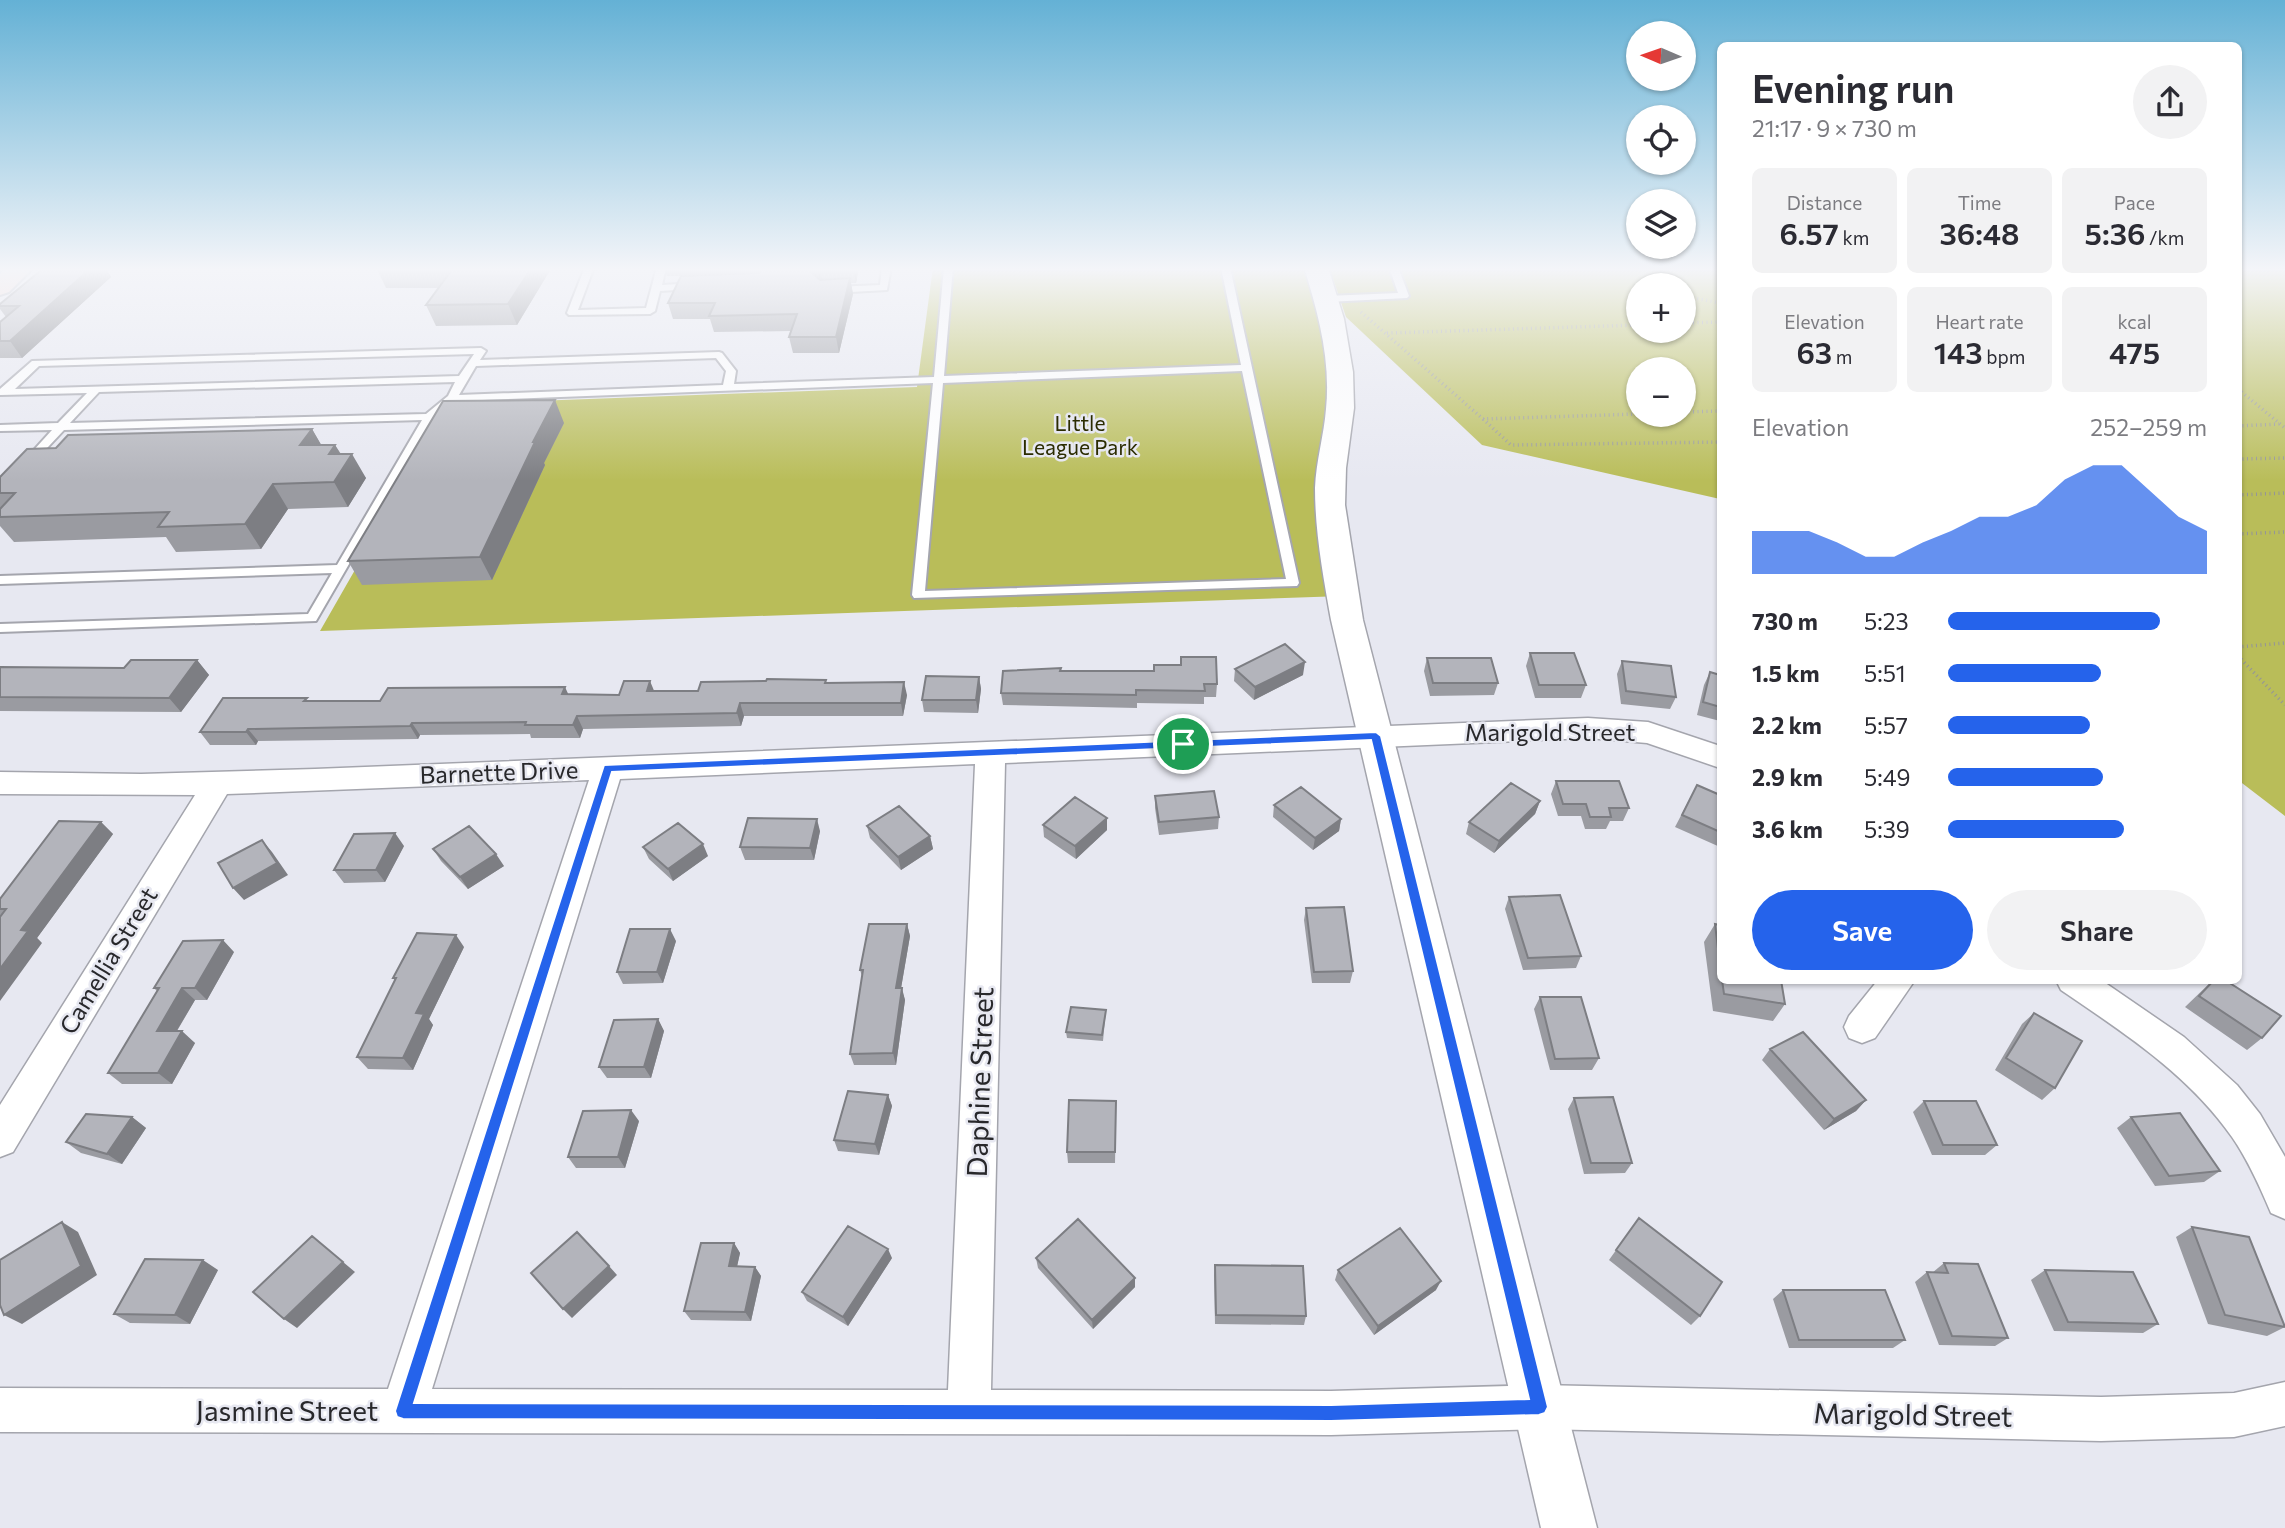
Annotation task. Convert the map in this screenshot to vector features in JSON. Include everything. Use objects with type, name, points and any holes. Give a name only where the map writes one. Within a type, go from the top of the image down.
[{"type":"street","points":[[1337,338],[1340,409],[1330,488],[1333,532],[1347,620],[1569,1528]]},
{"type":"street","name":"Marigold Street","points":[[1376,736],[1588,728],[1629,730],[1660,736],[1717,756]]},
{"type":"street","name":"Barnette Drive","points":[[4,788],[218,783],[1376,736]]},
{"type":"street","name":"Daphine Street","points":[[969,1413],[990,752]]},
{"type":"street","points":[[403,1411],[608,768]]},
{"type":"street","name":"Camellia Street","points":[[0,1139],[218,783]]},
{"type":"street","points":[[1862,1027],[1895,984]]},
{"type":"street","points":[[2079,984],[2170,1045],[2209,1079],[2237,1110],[2271,1165],[2285,1200]]},
{"type":"street","name":"Marigold Street","points":[[1539,1407],[2101,1419],[2234,1415],[2285,1404]]},
{"type":"street","name":"Jasmine Street","points":[[0,1410],[1331,1413],[1539,1407]]},
{"type":"lane","points":[[943,338],[918,595],[1293,583],[1241,338]]},
{"type":"lane","points":[[0,628],[312,618],[429,417],[452,398],[481,351],[36,363],[3,391]]},
{"type":"lane","points":[[473,363],[719,355],[731,371],[728,387]]},
{"type":"lane","points":[[452,398],[1248,368]]},
{"type":"lane","points":[[3,391],[463,379]]},
{"type":"lane","points":[[24,466],[96,389]]},
{"type":"lane","points":[[0,428],[429,417]]},
{"type":"lane","points":[[0,580],[340,569]]},
{"type":"path","points":[[1391,338],[1511,444],[1717,442]]},
{"type":"path","points":[[2242,392],[2285,428]]},
{"type":"path","points":[[1696,412],[1717,411]]},
{"type":"path","points":[[1483,419],[1626,414]]},
{"type":"path","points":[[2242,426],[2280,424]]},
{"type":"path","points":[[2242,459],[2285,458]]},
{"type":"path","points":[[2242,495],[2285,493]]},
{"type":"path","points":[[2242,534],[2284,533]]},
{"type":"path","points":[[2242,647],[2285,643]]},
{"type":"path","points":[[2242,660],[2285,705]]},
{"type":"green space","name":"Little League Park","points":[[923,338],[1331,338],[1343,596],[320,631],[450,404],[917,387]]},
{"type":"green space","points":[[1369,338],[1626,338],[1626,343],[1696,343],[1696,338],[1717,338],[1717,498],[1482,445]]},
{"type":"green space","points":[[2242,338],[2285,338],[2285,816],[2242,783]]},
{"type":"building","points":[[0,338],[13,338],[10,341],[0,341]]},
{"type":"building","points":[[555,400],[480,557],[348,561],[443,401]]},
{"type":"building","points":[[312,429],[300,445],[335,445],[329,454],[352,454],[334,482],[273,484],[245,524],[158,527],[169,512],[0,517],[0,509],[15,493],[0,493],[0,477],[27,449],[56,448],[68,435]]},
{"type":"building","points":[[1285,644],[1305,662],[1255,687],[1235,669]]},
{"type":"building","points":[[1530,653],[1574,653],[1586,685],[1539,685]]},
{"type":"building","points":[[1181,657],[1216,657],[1217,684],[1204,684],[1205,691],[1136,690],[1136,695],[1001,693],[1003,671],[1061,668],[1060,671],[1154,671],[1154,665],[1181,665]]},
{"type":"building","points":[[1427,658],[1491,658],[1498,683],[1433,683]]},
{"type":"building","points":[[131,660],[197,660],[169,698],[0,697],[0,667],[124,668]]},
{"type":"building","points":[[1622,661],[1671,666],[1676,697],[1626,691]]},
{"type":"building","points":[[1710,672],[1717,674],[1717,706],[1703,702]]},
{"type":"building","points":[[926,676],[979,677],[976,700],[922,700]]},
{"type":"building","points":[[826,680],[825,683],[904,682],[901,703],[740,703],[737,713],[577,716],[573,725],[525,725],[526,722],[412,723],[410,726],[200,732],[223,698],[380,701],[388,688],[565,687],[562,694],[619,695],[624,681],[650,681],[647,691],[698,691],[701,682]]},
{"type":"building","points":[[1556,781],[1619,781],[1629,808],[1609,808],[1611,817],[1590,817],[1586,804],[1563,804]]},
{"type":"building","points":[[1511,783],[1540,801],[1499,841],[1469,822]]},
{"type":"building","points":[[1697,785],[1717,794],[1717,831],[1682,815]]},
{"type":"building","points":[[1301,787],[1341,819],[1315,838],[1274,805]]},
{"type":"building","points":[[1214,791],[1219,817],[1159,822],[1155,796]]},
{"type":"building","points":[[1075,797],[1107,818],[1075,846],[1043,825]]},
{"type":"building","points":[[899,806],[930,836],[898,857],[867,826]]},
{"type":"building","points":[[748,818],[817,819],[810,848],[740,847]]},
{"type":"building","points":[[59,821],[101,822],[21,930],[28,931],[0,969],[0,917],[6,909],[0,909],[0,899]]},
{"type":"building","points":[[678,823],[703,844],[668,869],[643,847]]},
{"type":"building","points":[[469,826],[496,854],[460,877],[433,849]]},
{"type":"building","points":[[395,833],[376,870],[334,870],[354,834]]},
{"type":"building","points":[[262,840],[277,863],[233,888],[218,863]]},
{"type":"building","points":[[1560,895],[1581,956],[1528,958],[1509,897]]},
{"type":"building","points":[[1344,907],[1353,971],[1314,972],[1306,908]]},
{"type":"building","points":[[869,924],[907,924],[896,988],[902,988],[893,1053],[850,1054],[863,970],[860,970]]},
{"type":"building","points":[[630,929],[670,929],[657,972],[617,972]]},
{"type":"building","points":[[417,933],[456,935],[416,1013],[424,1014],[403,1058],[357,1057],[396,978],[393,978]]},
{"type":"building","points":[[223,940],[195,988],[182,988],[157,1031],[182,1031],[158,1073],[108,1073],[159,988],[154,988],[183,941]]},
{"type":"building","points":[[1723,984],[1782,984],[1785,1004],[1724,994]]},
{"type":"building","points":[[2210,984],[2231,984],[2281,1016],[2262,1038],[2199,996]]},
{"type":"building","points":[[1540,997],[1581,997],[1599,1058],[1555,1059]]},
{"type":"building","points":[[1071,1007],[1106,1010],[1102,1035],[1066,1032]]},
{"type":"building","points":[[2034,1013],[2082,1041],[2055,1088],[2006,1058]]},
{"type":"building","points":[[658,1019],[644,1067],[599,1067],[614,1020]]},
{"type":"building","points":[[1803,1032],[1866,1100],[1834,1119],[1770,1049]]},
{"type":"building","points":[[848,1091],[888,1095],[875,1144],[834,1140]]},
{"type":"building","points":[[1613,1097],[1632,1163],[1591,1163],[1574,1098]]},
{"type":"building","points":[[1069,1100],[1116,1101],[1115,1152],[1067,1152]]},
{"type":"building","points":[[1924,1101],[1976,1101],[1997,1145],[1943,1145]]},
{"type":"building","points":[[631,1110],[618,1157],[568,1157],[583,1111]]},
{"type":"building","points":[[2180,1113],[2220,1171],[2169,1176],[2131,1117]]},
{"type":"building","points":[[86,1114],[132,1117],[107,1154],[66,1142]]},
{"type":"building","points":[[1639,1218],[1722,1282],[1700,1316],[1616,1250]]},
{"type":"building","points":[[1078,1219],[1135,1278],[1092,1320],[1036,1258]]},
{"type":"building","points":[[62,1222],[81,1266],[4,1315],[0,1305],[0,1260]]},
{"type":"building","points":[[848,1226],[888,1249],[843,1317],[802,1292]]},
{"type":"building","points":[[2192,1227],[2249,1237],[2285,1327],[2225,1315]]},
{"type":"building","points":[[1400,1228],[1441,1281],[1378,1326],[1338,1270]]},
{"type":"building","points":[[577,1232],[609,1266],[563,1309],[531,1273]]},
{"type":"building","points":[[312,1236],[343,1262],[284,1319],[253,1292]]},
{"type":"building","points":[[701,1243],[734,1243],[729,1266],[755,1267],[745,1312],[684,1311]]},
{"type":"building","points":[[145,1259],[203,1260],[175,1315],[114,1314]]},
{"type":"building","points":[[1944,1263],[1978,1264],[2008,1338],[1952,1336],[1927,1272],[1948,1273]]},
{"type":"building","points":[[1215,1265],[1303,1266],[1306,1316],[1216,1315]]},
{"type":"building","points":[[2045,1270],[2133,1272],[2158,1324],[2068,1322]]},
{"type":"building","points":[[1783,1290],[1885,1290],[1905,1340],[1799,1340]]},
{"type":"route","points":[[1376,736],[1539,1407],[1331,1413],[403,1411],[608,768],[1183,744],[1376,736]]}]
